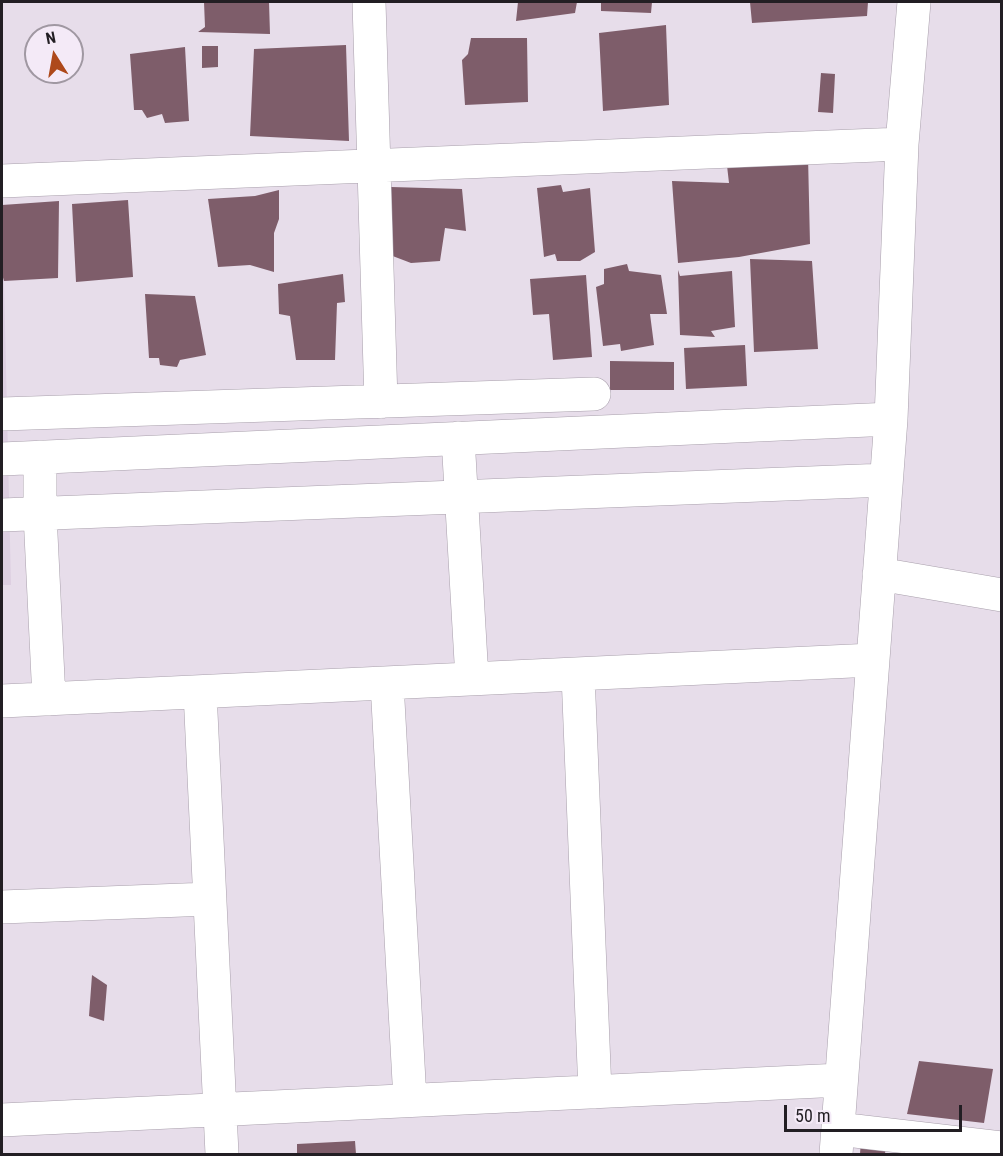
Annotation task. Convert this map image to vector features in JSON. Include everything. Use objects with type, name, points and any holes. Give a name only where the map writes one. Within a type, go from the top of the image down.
[{"type":"street","points":[[369,2],[381,402]]},
{"type":"street","points":[[914,2],[902,144],[891,419],[837,1142],[1002,1148]]},
{"type":"street","points":[[2,181],[902,144]]},
{"type":"street","points":[[2,414],[594,394]]},
{"type":"street","points":[[2,459],[891,419]]},
{"type":"street","points":[[458,438],[472,679]]},
{"type":"street","points":[[40,457],[40,514],[49,699]]},
{"type":"street","points":[[2,516],[886,480]]},
{"type":"street","points":[[879,573],[1002,595]]},
{"type":"street","points":[[2,701],[873,660]]},
{"type":"street","points":[[578,674],[595,1092]]},
{"type":"street","points":[[387,683],[410,1100]]},
{"type":"street","points":[[200,692],[222,1155]]},
{"type":"street","points":[[2,907],[209,899]]},
{"type":"street","points":[[2,1120],[841,1080]]},
{"type":"shaded area","points":[[2,217],[4,281],[11,585],[2,585]]},
{"type":"building","points":[[204,2],[269,2],[270,34],[198,32],[205,27]]},
{"type":"building","points":[[518,2],[577,2],[575,13],[516,21]]},
{"type":"building","points":[[601,2],[652,2],[651,13],[601,11]]},
{"type":"building","points":[[750,2],[868,2],[867,16],[752,23]]},
{"type":"building","points":[[666,25],[669,105],[603,111],[599,33]]},
{"type":"building","points":[[471,38],[527,38],[528,102],[465,105],[462,60],[468,54]]},
{"type":"building","points":[[346,45],[349,141],[250,136],[254,49]]},
{"type":"building","points":[[202,46],[218,46],[218,67],[202,68]]},
{"type":"building","points":[[185,47],[189,121],[165,123],[162,114],[147,118],[142,110],[134,110],[130,54]]},
{"type":"building","points":[[821,73],[835,74],[833,113],[818,112]]},
{"type":"building","points":[[808,156],[810,244],[739,257],[678,263],[672,181],[729,183],[726,157]]},
{"type":"building","points":[[561,185],[563,192],[590,188],[595,252],[580,261],[557,261],[555,254],[544,257],[537,188]]},
{"type":"building","points":[[391,187],[462,189],[466,231],[445,228],[440,261],[411,263],[390,255]]},
{"type":"building","points":[[279,190],[279,219],[274,233],[274,272],[250,265],[218,267],[208,199],[255,196]]},
{"type":"building","points":[[128,200],[133,277],[76,282],[72,204]]},
{"type":"building","points":[[59,201],[58,278],[4,281],[2,274],[2,205]]},
{"type":"building","points":[[750,259],[812,261],[818,349],[754,352]]},
{"type":"building","points":[[627,264],[629,271],[661,275],[667,314],[650,314],[654,345],[621,351],[620,344],[603,346],[596,287],[604,284],[604,269]]},
{"type":"building","points":[[678,270],[680,276],[732,271],[735,327],[711,331],[715,337],[680,335]]},
{"type":"building","points":[[343,274],[345,302],[337,303],[335,360],[296,360],[290,316],[279,314],[278,284]]},
{"type":"building","points":[[586,275],[592,357],[553,360],[549,314],[533,315],[530,279]]},
{"type":"building","points":[[145,294],[195,296],[206,355],[180,360],[177,367],[160,365],[159,358],[149,358]]},
{"type":"building","points":[[745,345],[747,386],[686,389],[684,348]]},
{"type":"building","points":[[610,361],[674,362],[674,390],[610,390]]},
{"type":"building","points":[[92,975],[107,985],[104,1021],[89,1016]]},
{"type":"building","points":[[919,1061],[993,1069],[984,1123],[907,1114]]},
{"type":"building","points":[[861,1140],[886,1143],[885,1154],[860,1154]]},
{"type":"building","points":[[355,1141],[356,1154],[297,1154],[297,1144]]}]
